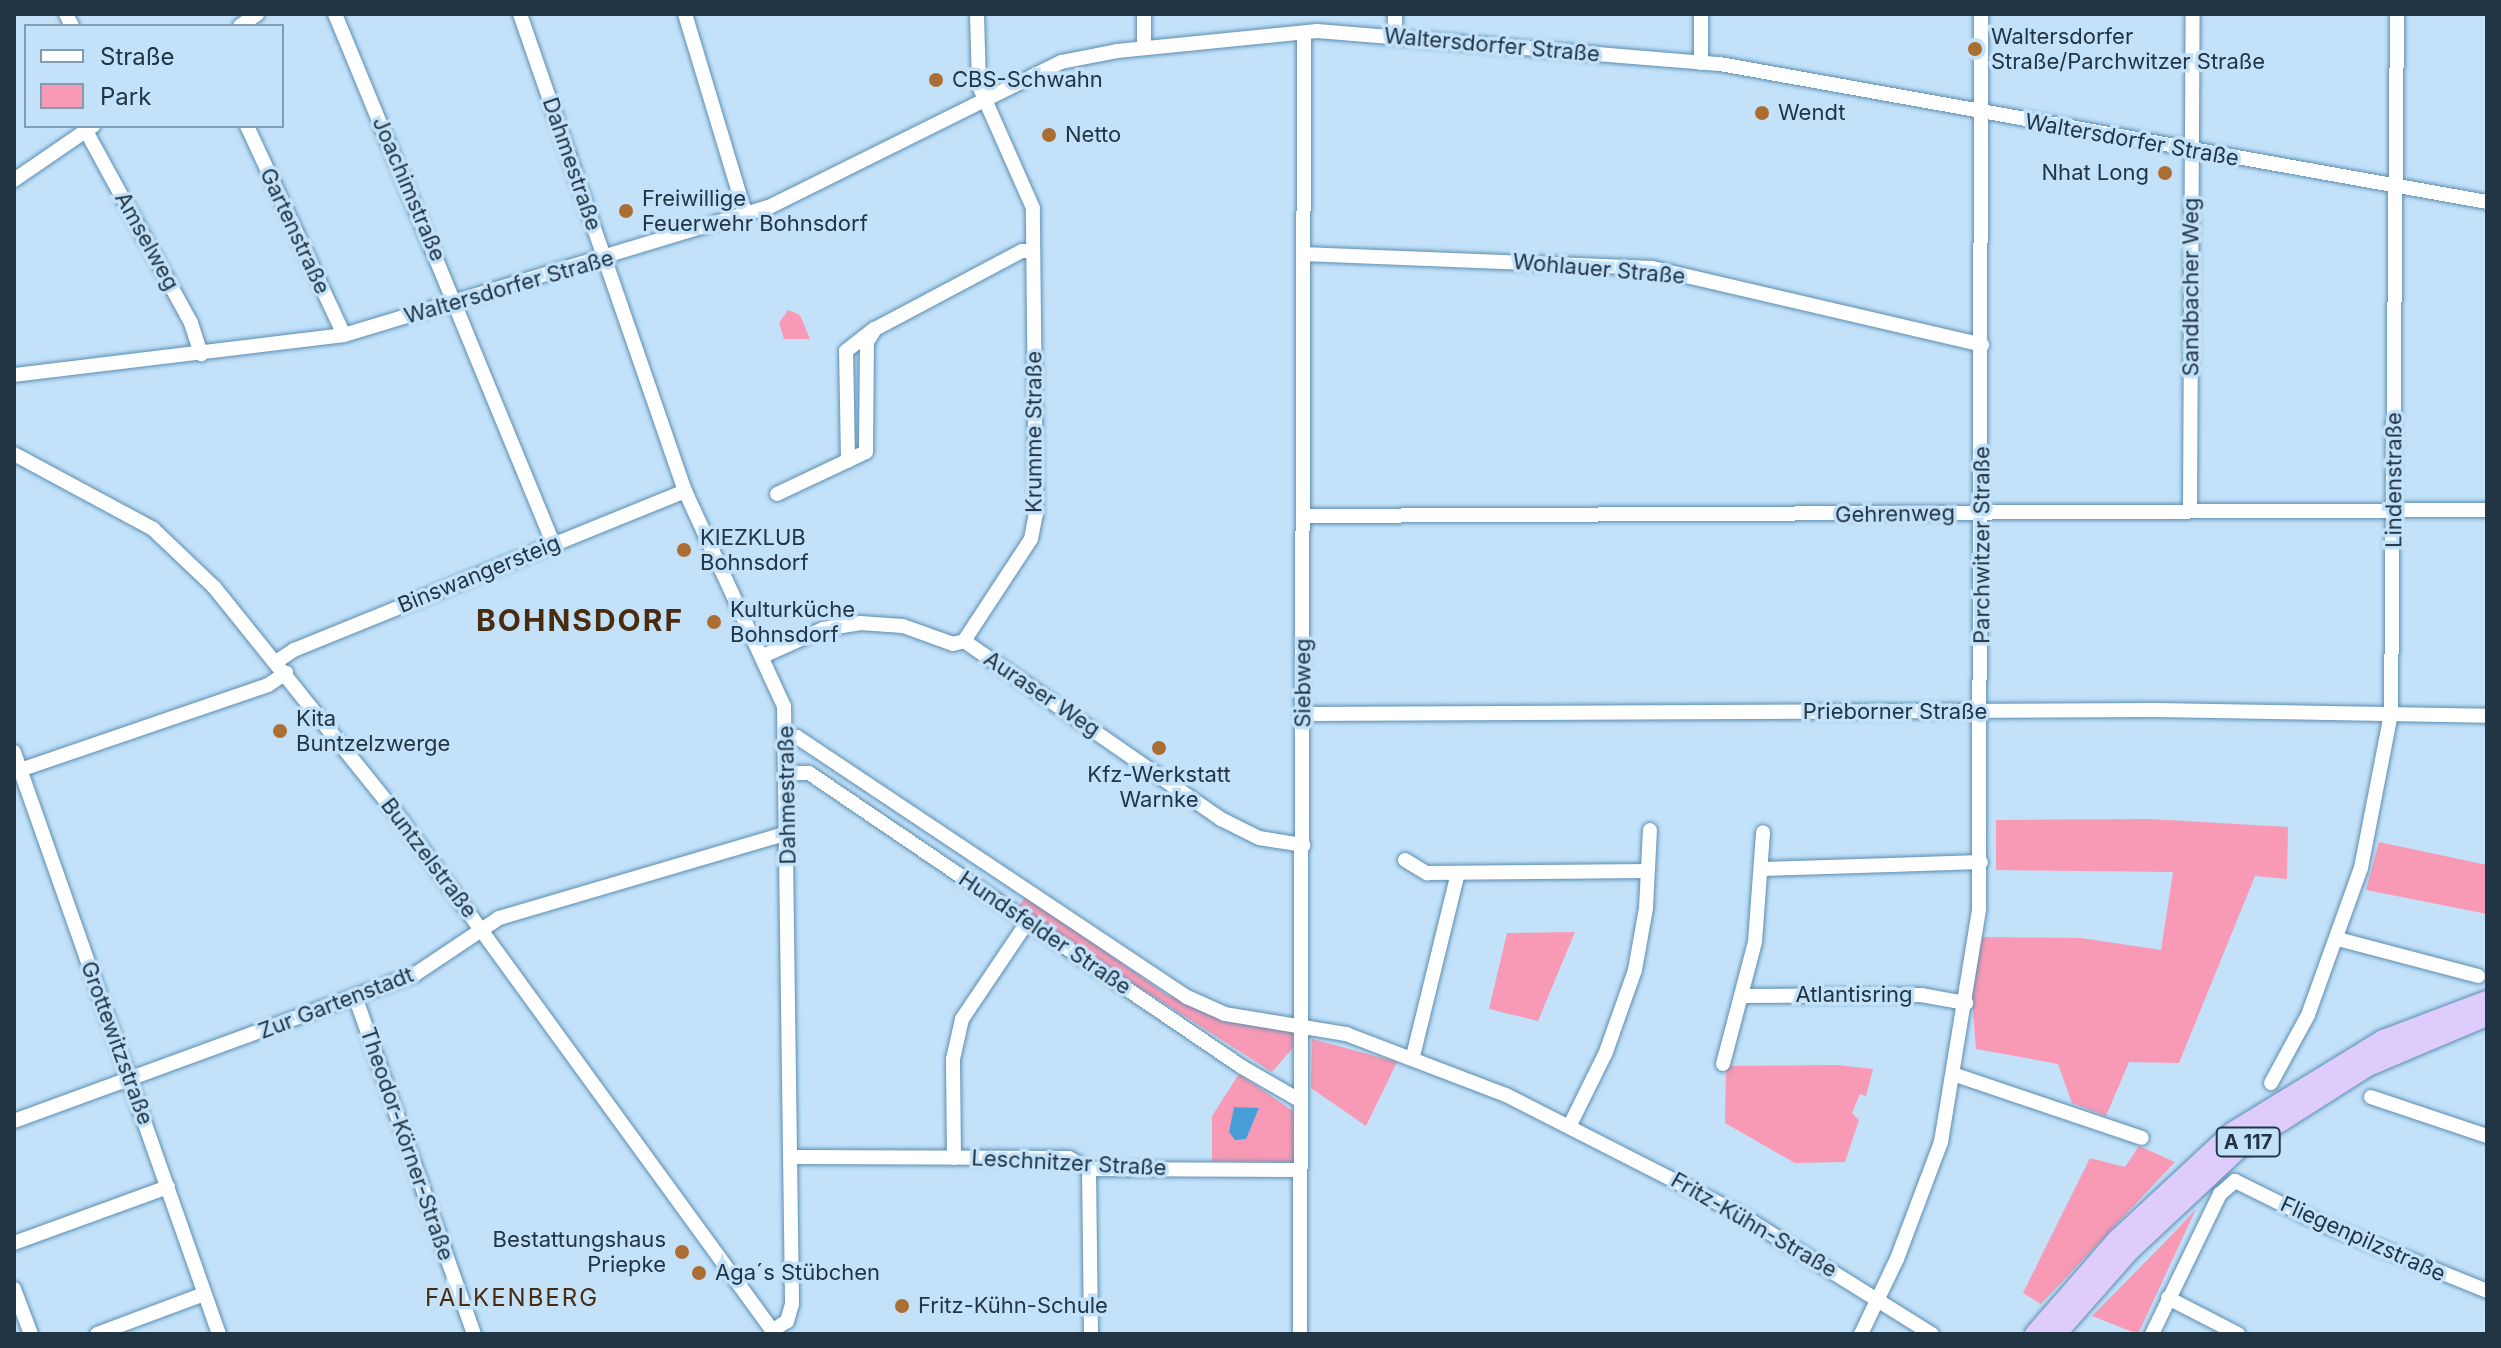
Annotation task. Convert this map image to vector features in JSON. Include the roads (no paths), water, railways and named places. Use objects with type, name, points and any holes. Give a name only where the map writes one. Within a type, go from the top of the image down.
[{"type":"highway","name":"A 117","points":[[2035,1334],[2118,1239],[2233,1132],[2383,1040],[2487,1001]]},
{"type":"highway","name":"A 117","points":[[2056,1334],[2140,1239],[2239,1148],[2366,1067],[2487,1016]]},
{"type":"street","name":"Joachimstraße","points":[[335,14],[553,543]]},
{"type":"street","name":"Dahmestraße","points":[[520,14],[685,491],[784,706],[788,773],[792,1304],[787,1321],[774,1332]]},
{"type":"street","points":[[685,14],[746,216]]},
{"type":"street","points":[[977,14],[982,98]]},
{"type":"street","points":[[1144,14],[1144,48]]},
{"type":"street","points":[[1395,14],[1395,36]]},
{"type":"street","points":[[1701,14],[1701,63]]},
{"type":"street","name":"Parchwitzer Straße","points":[[1861,1334],[1879,1299],[1931,1170],[1956,1075],[1981,862],[1981,14]]},
{"type":"street","name":"Sandbacher Weg","points":[[2190,511],[2193,14]]},
{"type":"street","name":"Lindenstraße","points":[[2271,1083],[2308,1015],[2338,939],[2368,839],[2391,714],[2397,14]]},
{"type":"street","name":"Waltersdorfer Straße","points":[[14,375],[344,335],[746,216],[1061,62],[1144,48],[1304,33],[1395,36],[1701,63],[2487,202]]},
{"type":"street","name":"Siebweg","points":[[1300,1334],[1304,33]]},
{"type":"street","name":"Krumme Straße","points":[[964,641],[1035,525],[1032,198],[982,98]]},
{"type":"street","points":[[14,180],[90,128]]},
{"type":"street","name":"Amselweg","points":[[90,128],[191,323],[201,354]]},
{"type":"street","name":"Gartenstraße","points":[[248,128],[344,335]]},
{"type":"street","points":[[848,461],[846,351],[875,329],[1022,251],[1033,251]]},
{"type":"street","name":"Wohlauer Straße","points":[[1303,254],[1652,268],[1982,345]]},
{"type":"street","points":[[777,494],[866,452],[867,342],[875,329]]},
{"type":"street","name":"Buntzelstraße","points":[[14,454],[153,529],[202,574],[281,668],[482,929],[774,1332]]},
{"type":"street","name":"Binswangersteig","points":[[20,770],[268,685],[294,650],[685,491]]},
{"type":"street","name":"Gehrenweg","points":[[1303,516],[2487,510]]},
{"type":"street","name":"Auraser Weg","points":[[763,656],[823,629],[860,623],[903,626],[953,644],[964,641],[1221,819],[1272,843],[1303,845]]},
{"type":"street","name":"Prieborner Straße","points":[[1302,714],[1982,711],[2487,716]]},
{"type":"street","name":"Hundsfelder Straße","points":[[787,737],[797,737],[1165,986],[1225,1014],[1301,1027]]},
{"type":"street","name":"Grottewitzstraße","points":[[14,752],[219,1334]]},
{"type":"street","name":"Hundsfelder Straße","points":[[788,773],[809,773],[1292,1100],[1301,1101]]},
{"type":"street","points":[[1570,1125],[1622,1015],[1643,930],[1650,830]]},
{"type":"street","points":[[1723,1064],[1755,942],[1763,832]]},
{"type":"street","name":"Zur Gartenstadt","points":[[14,1121],[356,999],[414,975],[499,918],[788,833]]},
{"type":"street","points":[[1405,860],[1427,873],[1647,871]]},
{"type":"street","points":[[1762,869],[1981,862]]},
{"type":"street","points":[[1413,1056],[1458,873]]},
{"type":"street","points":[[954,1158],[953,1059],[962,1019],[1028,921]]},
{"type":"street","points":[[2338,939],[2478,976]]},
{"type":"street","name":"Atlantisring","points":[[1741,996],[1921,995],[1966,1003]]},
{"type":"street","name":"Theodor-Körner-Straße","points":[[356,999],[474,1334]]},
{"type":"street","name":"Fritz-Kühn-Straße","points":[[1301,1027],[1346,1034],[1413,1056],[1570,1125],[1738,1213],[1932,1334]]},
{"type":"street","points":[[1956,1075],[2142,1138]]},
{"type":"street","points":[[2371,1097],[2487,1136]]},
{"type":"street","name":"Leschnitzer Straße","points":[[790,1157],[1069,1158],[1089,1169],[1300,1170]]},
{"type":"street","points":[[1089,1169],[1091,1334]]},
{"type":"street","name":"Fliegenpilzstraße","points":[[2168,1298],[2220,1194],[2230,1183],[2242,1182],[2322,1224],[2487,1291]]},
{"type":"street","points":[[14,1243],[168,1187]]},
{"type":"street","points":[[14,1290],[31,1334]]},
{"type":"street","points":[[97,1334],[204,1294]]},
{"type":"street","points":[[2152,1334],[2168,1298],[2238,1334]]},
{"type":"water","points":[[1234,1107],[1259,1108],[1246,1139],[1235,1140],[1229,1132]]},
{"type":"place","name":"Waltersdorfer Straße/Parchwitzer Straße","points":[[1975,49]]},
{"type":"place","name":"CBS-Schwahn","points":[[936,80]]},
{"type":"place","name":"Wendt","points":[[1762,113]]},
{"type":"place","name":"Netto","points":[[1049,135]]},
{"type":"place","name":"Nhat Long","points":[[2165,173]]},
{"type":"place","name":"Freiwillige Feuerwehr Bohnsdorf","points":[[626,211]]},
{"type":"place","name":"KIEZKLUB Bohnsdorf","points":[[684,550]]},
{"type":"place","name":"Kulturküche Bohnsdorf","points":[[714,622]]},
{"type":"place","name":"Kita Buntzelzwerge","points":[[280,731]]},
{"type":"place","name":"Kfz-Werkstatt Warnke","points":[[1159,748]]},
{"type":"place","name":"Bestattungshaus Priepke","points":[[682,1252]]},
{"type":"place","name":"Aga´s Stübchen","points":[[699,1273]]},
{"type":"place","name":"Fritz-Kühn-Schule","points":[[902,1306]]},
{"type":"district","name":"BOHNSDORF","points":[[580,620]]},
{"type":"district","name":"FALKENBERG","points":[[512,1298]]}]
